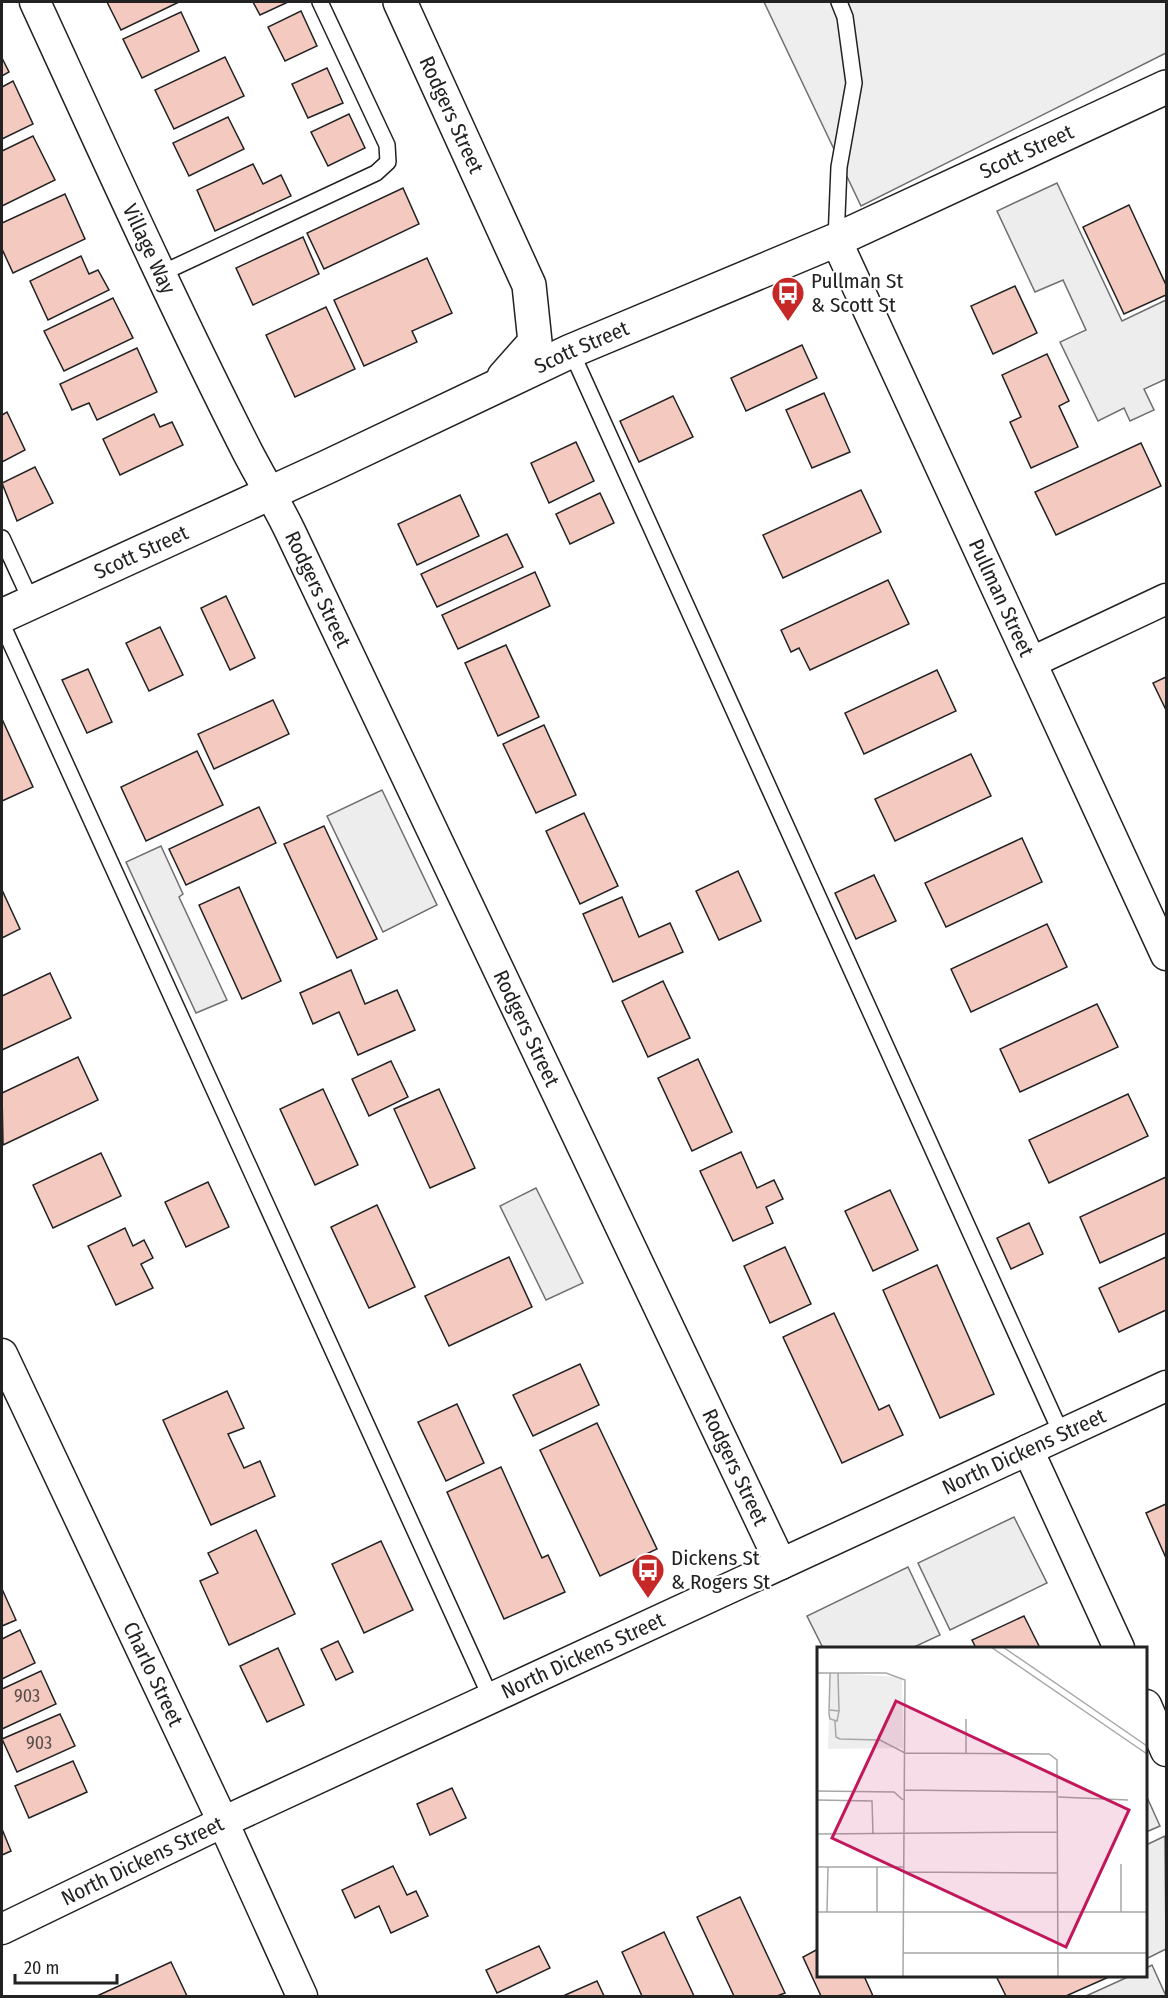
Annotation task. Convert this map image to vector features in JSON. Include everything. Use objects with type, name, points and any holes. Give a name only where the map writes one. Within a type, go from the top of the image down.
[{"type":"street","name":"Village Way","points":[[34,2],[160,273],[248,453],[272,492]]},
{"type":"street","name":"Rodgers Street","points":[[400,2],[529,285],[535,342],[495,387]]},
{"type":"street","name":"Scott Street","points":[[2,616],[571,351],[836,240],[1167,87]]},
{"type":"street","name":"Pullman Street","points":[[836,240],[1167,955]]},
{"type":"street","name":"Rodgers Street","points":[[272,492],[781,1564]]},
{"type":"street","points":[[1032,662],[1167,599]]},
{"type":"street","name":"Charlo Street","points":[[2,1354],[223,1822],[302,1996]]},
{"type":"street","name":"North Dickens Street","points":[[2,1929],[223,1822],[1167,1386]]},
{"type":"street","points":[[1028,1450],[1119,1647]]},
{"type":"street","points":[[1147,1707],[1167,1751]]},
{"type":"lane","points":[[160,273],[376,172],[388,162],[387,145],[320,2]]},
{"type":"lane","points":[[836,240],[839,168],[854,83],[846,17],[839,2]]},
{"type":"lane","points":[[571,351],[1062,1435]]},
{"type":"lane","points":[[2,538],[32,603]]},
{"type":"lane","points":[[2,624],[490,1698]]},
{"type":"shaded area","points":[[764,2],[1166,2],[1166,53],[861,206]]},
{"type":"shaded area","points":[[1057,183],[1122,321],[1166,300],[1166,379],[1144,389],[1154,410],[1130,421],[1124,408],[1098,421],[1060,342],[1086,330],[1063,280],[1035,292],[997,211]]},
{"type":"shaded area","points":[[382,790],[437,905],[383,932],[327,816]]},
{"type":"shaded area","points":[[161,846],[183,894],[179,897],[227,1000],[196,1013],[126,862]]},
{"type":"shaded area","points":[[536,1188],[583,1283],[546,1300],[500,1206]]},
{"type":"shaded area","points":[[1014,1517],[1047,1583],[950,1630],[918,1563]]},
{"type":"shaded area","points":[[908,1567],[940,1635],[914,1647],[822,1647],[807,1616]]},
{"type":"shaded area","points":[[1147,1797],[1160,1826],[1147,1832]]},
{"type":"shaded area","points":[[1165,1836],[1166,1949],[1147,1958],[1147,1845]]},
{"type":"shaded area","points":[[1152,1965],[1166,1996],[1086,1996],[1128,1977],[1147,1977],[1147,1968]]},
{"type":"building","points":[[107,2],[179,2],[121,30]]},
{"type":"building","points":[[253,2],[288,2],[260,15]]},
{"type":"building","points":[[301,11],[317,46],[285,61],[268,27]]},
{"type":"building","points":[[181,12],[199,51],[142,78],[123,39]]},
{"type":"building","points":[[225,57],[244,96],[174,129],[155,90]]},
{"type":"building","points":[[2,58],[9,72],[2,76]]},
{"type":"building","points":[[327,68],[343,103],[308,118],[292,84]]},
{"type":"building","points":[[13,81],[33,124],[2,139],[2,87]]},
{"type":"building","points":[[349,114],[365,148],[328,166],[311,132]]},
{"type":"building","points":[[228,117],[244,149],[189,176],[173,143]]},
{"type":"building","points":[[33,136],[55,180],[2,206],[2,151]]},
{"type":"building","points":[[253,164],[263,184],[281,175],[291,196],[215,231],[197,190]]},
{"type":"building","points":[[403,188],[419,224],[324,269],[307,233]]},
{"type":"building","points":[[65,194],[85,239],[13,273],[2,249],[2,223]]},
{"type":"building","points":[[1129,205],[1166,285],[1166,295],[1124,314],[1083,227]]},
{"type":"building","points":[[303,237],[319,274],[253,305],[236,268]]},
{"type":"building","points":[[81,256],[89,274],[98,270],[109,290],[48,320],[30,281]]},
{"type":"building","points":[[427,258],[452,313],[412,331],[417,342],[364,366],[334,300]]},
{"type":"building","points":[[1015,286],[1037,333],[993,354],[971,306]]},
{"type":"building","points":[[113,298],[133,338],[64,371],[44,331]]},
{"type":"building","points":[[326,307],[355,369],[295,397],[266,335]]},
{"type":"building","points":[[802,345],[817,378],[746,411],[731,378]]},
{"type":"building","points":[[137,348],[157,392],[97,420],[89,403],[72,410],[60,384]]},
{"type":"building","points":[[1047,354],[1069,401],[1059,406],[1078,447],[1031,468],[1010,422],[1021,417],[1002,375]]},
{"type":"building","points":[[824,393],[850,452],[812,468],[786,410]]},
{"type":"building","points":[[673,396],[693,437],[639,462],[620,421]]},
{"type":"building","points":[[7,412],[25,450],[2,462],[2,415]]},
{"type":"building","points":[[154,414],[160,427],[172,422],[183,445],[120,475],[103,439]]},
{"type":"building","points":[[576,442],[594,481],[549,503],[531,463]]},
{"type":"building","points":[[1141,443],[1161,486],[1056,535],[1035,492]]},
{"type":"building","points":[[35,467],[53,503],[17,521],[2,483]]},
{"type":"building","points":[[861,490],[881,532],[783,578],[763,535]]},
{"type":"building","points":[[600,493],[614,523],[570,544],[556,514]]},
{"type":"building","points":[[460,495],[479,536],[417,565],[398,524]]},
{"type":"building","points":[[507,534],[523,567],[437,607],[421,574]]},
{"type":"building","points":[[535,572],[550,606],[458,649],[442,615]]},
{"type":"building","points":[[888,580],[909,624],[810,670],[799,648],[791,652],[781,630]]},
{"type":"building","points":[[226,596],[255,658],[230,670],[201,608]]},
{"type":"building","points":[[160,627],[183,675],[149,691],[126,643]]},
{"type":"building","points":[[506,645],[539,717],[498,736],[465,663]]},
{"type":"building","points":[[88,669],[112,722],[87,733],[62,680]]},
{"type":"building","points":[[937,670],[956,711],[864,754],[845,713]]},
{"type":"building","points":[[1166,677],[1166,710],[1153,683]]},
{"type":"building","points":[[273,700],[289,734],[214,769],[198,734]]},
{"type":"building","points":[[2,719],[33,787],[2,801]]},
{"type":"building","points":[[544,725],[576,795],[536,813],[503,744]]},
{"type":"building","points":[[197,751],[223,805],[146,841],[121,787]]},
{"type":"building","points":[[971,754],[991,796],[895,841],[875,799]]},
{"type":"building","points":[[259,807],[276,843],[186,885],[169,849]]},
{"type":"building","points":[[584,813],[618,886],[580,904],[546,831]]},
{"type":"building","points":[[324,826],[377,939],[337,958],[284,844]]},
{"type":"building","points":[[1022,838],[1042,882],[946,927],[925,883]]},
{"type":"building","points":[[738,871],[761,921],[719,940],[696,891]]},
{"type":"building","points":[[874,875],[896,921],[856,939],[835,893]]},
{"type":"building","points":[[239,887],[281,981],[242,999],[199,905]]},
{"type":"building","points":[[2,890],[20,929],[2,938]]},
{"type":"building","points":[[622,897],[639,937],[670,923],[683,952],[613,982],[583,914]]},
{"type":"building","points":[[1047,924],[1067,967],[971,1012],[951,969]]},
{"type":"building","points":[[351,970],[365,1004],[397,990],[415,1030],[358,1055],[339,1012],[313,1024],[300,993]]},
{"type":"building","points":[[50,973],[71,1018],[2,1050],[2,996]]},
{"type":"building","points":[[663,981],[690,1038],[648,1057],[622,1001]]},
{"type":"building","points":[[1097,1004],[1118,1047],[1020,1092],[1000,1049]]},
{"type":"building","points":[[78,1057],[98,1100],[3,1145],[2,1093]]},
{"type":"building","points":[[698,1059],[732,1132],[692,1151],[658,1078]]},
{"type":"building","points":[[391,1061],[408,1097],[369,1116],[352,1079]]},
{"type":"building","points":[[323,1089],[358,1165],[315,1185],[280,1109]]},
{"type":"building","points":[[439,1089],[475,1168],[430,1188],[394,1109]]},
{"type":"building","points":[[1128,1094],[1148,1136],[1049,1183],[1029,1140]]},
{"type":"building","points":[[741,1152],[757,1188],[774,1180],[783,1199],[766,1207],[773,1223],[733,1241],[700,1171]]},
{"type":"building","points":[[101,1153],[121,1196],[53,1228],[33,1185]]},
{"type":"building","points":[[1166,1177],[1166,1233],[1100,1263],[1080,1217]]},
{"type":"building","points":[[208,1182],[229,1227],[186,1247],[165,1202]]},
{"type":"building","points":[[890,1190],[918,1250],[873,1271],[845,1211]]},
{"type":"building","points":[[377,1205],[415,1287],[369,1308],[331,1227]]},
{"type":"building","points":[[1029,1223],[1043,1254],[1011,1269],[997,1238]]},
{"type":"building","points":[[125,1228],[133,1246],[144,1240],[153,1258],[141,1264],[153,1288],[116,1305],[88,1246]]},
{"type":"building","points":[[785,1247],[811,1304],[770,1323],[744,1266]]},
{"type":"building","points":[[509,1257],[532,1307],[449,1346],[425,1296]]},
{"type":"building","points":[[1166,1257],[1166,1310],[1119,1332],[1099,1288]]},
{"type":"building","points":[[937,1265],[994,1394],[940,1418],[883,1290]]},
{"type":"building","points":[[834,1313],[879,1410],[889,1405],[903,1435],[842,1463],[783,1337]]},
{"type":"building","points":[[580,1364],[599,1405],[533,1436],[513,1395]]},
{"type":"building","points":[[227,1391],[244,1428],[228,1434],[244,1468],[260,1461],[275,1496],[211,1525],[163,1420]]},
{"type":"building","points":[[457,1404],[484,1463],[446,1481],[418,1422]]},
{"type":"building","points":[[597,1423],[657,1549],[600,1576],[540,1450]]},
{"type":"building","points":[[501,1467],[542,1558],[548,1555],[565,1592],[504,1619],[447,1492]]},
{"type":"building","points":[[1166,1504],[1166,1558],[1146,1513]]},
{"type":"building","points":[[256,1530],[295,1614],[229,1645],[200,1581],[218,1573],[208,1553]]},
{"type":"building","points":[[381,1541],[413,1610],[364,1633],[332,1564]]},
{"type":"building","points":[[2,1589],[16,1620],[2,1626]]},
{"type":"building","points":[[1024,1616],[1040,1647],[976,1647],[972,1640]]},
{"type":"building","points":[[20,1630],[35,1663],[2,1679],[2,1639]]},
{"type":"building","points":[[338,1641],[353,1672],[336,1680],[321,1649]]},
{"type":"building","points":[[278,1648],[304,1705],[267,1722],[240,1666]]},
{"type":"building","points":[[41,1671],[56,1704],[2,1729],[2,1689]]},
{"type":"building","points":[[60,1714],[75,1746],[17,1772],[2,1739]]},
{"type":"building","points":[[73,1761],[87,1792],[29,1818],[15,1786]]},
{"type":"building","points":[[452,1788],[466,1818],[430,1835],[417,1804]]},
{"type":"building","points":[[2,1829],[11,1851],[2,1855]]},
{"type":"building","points":[[393,1866],[407,1895],[416,1891],[428,1916],[391,1933],[379,1906],[355,1918],[342,1890]]},
{"type":"building","points":[[740,1897],[785,1993],[777,1996],[734,1996],[697,1917]]},
{"type":"building","points":[[664,1932],[694,1996],[642,1996],[622,1952]]},
{"type":"building","points":[[539,1946],[550,1968],[497,1993],[486,1970]]},
{"type":"building","points":[[817,1950],[817,1977],[864,1977],[873,1996],[821,1996],[803,1957]]},
{"type":"building","points":[[171,1962],[187,1996],[97,1996]]},
{"type":"building","points":[[996,1977],[1109,1977],[1066,1996],[1006,1996]]},
{"type":"building","points":[[597,1981],[604,1996],[563,1996]]},
{"type":"place","name":"Pullman St & Scott St","points":[[788,322]]},
{"type":"place","name":"Dickens St & Rogers St","points":[[648,1599]]}]
